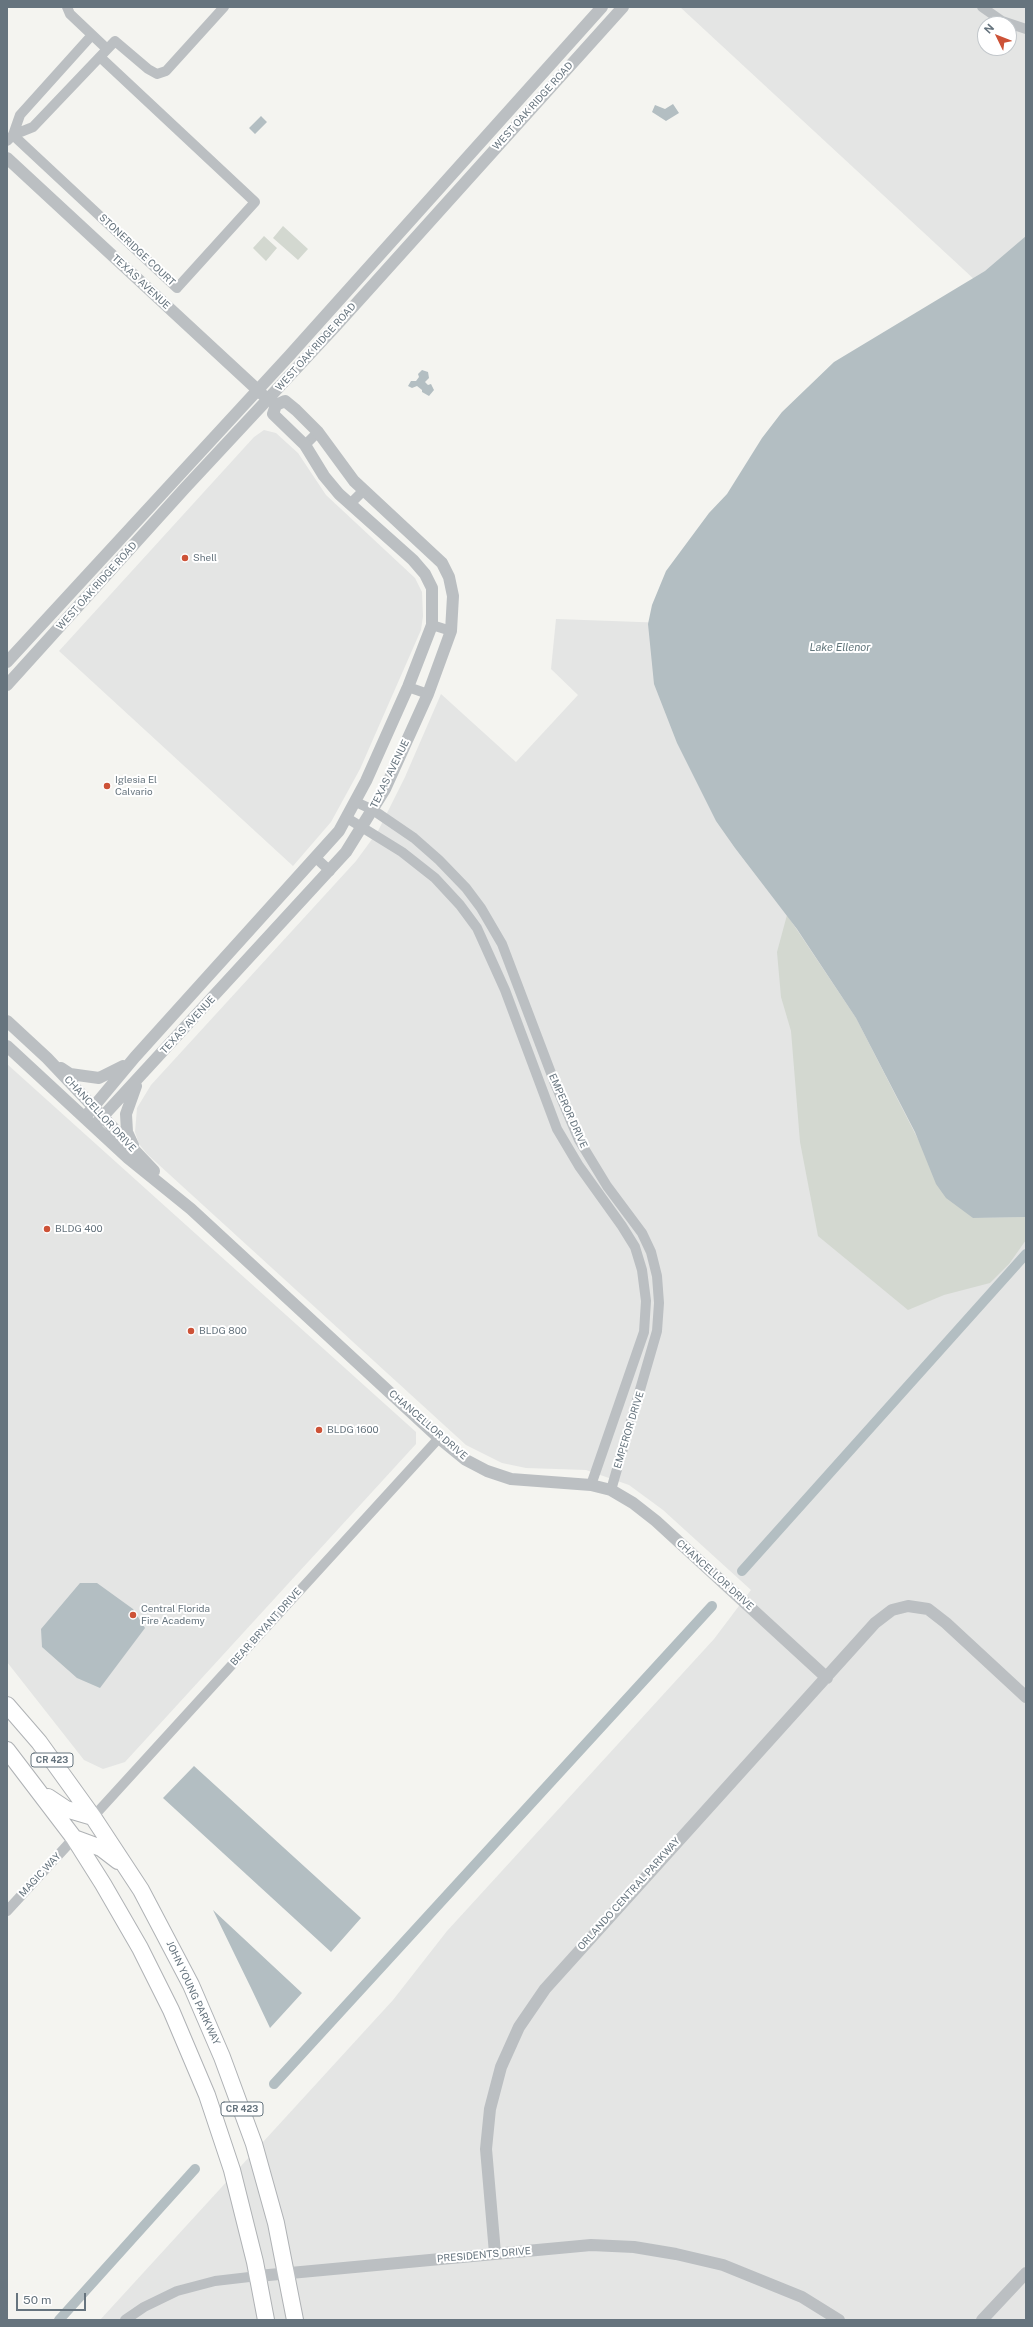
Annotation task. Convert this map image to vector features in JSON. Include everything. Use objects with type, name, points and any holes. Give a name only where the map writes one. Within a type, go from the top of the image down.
[{"type":"highway","name":"JOHN YOUNG PARKWAY","points":[[7,1705],[39,1742],[93,1816],[127,1868],[178,1958],[222,2057],[266,2184],[287,2274],[295,2320]]},
{"type":"highway","name":"CR 423","points":[[7,1750],[74,1838],[137,1942],[186,2045],[216,2120],[232,2170],[258,2276],[266,2320]]},
{"type":"highway","points":[[40,1792],[66,1809],[93,1816]]},
{"type":"highway","points":[[74,1838],[101,1848],[127,1868]]},
{"type":"street","points":[[67,7],[70,14],[107,49]]},
{"type":"street","points":[[10,138],[33,127],[115,41],[148,69],[158,74],[166,71],[224,7]]},
{"type":"street","name":"WEST OAK RIDGE ROAD","points":[[7,662],[257,389],[602,7]]},
{"type":"street","name":"WEST OAK RIDGE ROAD","points":[[7,685],[64,622],[272,402],[366,290],[623,7]]},
{"type":"street","points":[[982,7],[1002,21],[1026,29]]},
{"type":"street","points":[[10,138],[20,115],[92,35]]},
{"type":"street","name":"STONERIDGE COURT","points":[[10,138],[177,288],[255,202],[100,57]]},
{"type":"street","points":[[514,127],[518,114],[538,89],[533,83]]},
{"type":"street","name":"TEXAS AVENUE","points":[[7,158],[272,402],[273,414],[305,445],[324,476],[350,504],[413,560],[425,574],[432,588],[432,626],[408,687],[356,802],[347,818],[316,858],[135,1057],[85,1117]]},
{"type":"street","points":[[366,290],[369,278],[403,240],[403,234],[400,231]]},
{"type":"street","name":"TEXAS AVENUE","points":[[94,1126],[330,871],[363,827],[385,789],[428,694],[451,631],[453,609],[449,577],[442,563],[426,546],[364,490],[342,466],[318,432],[285,401],[272,402]]},
{"type":"street","points":[[305,445],[318,432]]},
{"type":"street","points":[[350,504],[364,490]]},
{"type":"street","points":[[413,560],[426,546]]},
{"type":"street","points":[[64,622],[64,612],[78,594],[75,588]]},
{"type":"street","points":[[432,626],[451,631]]},
{"type":"street","points":[[408,687],[428,694]]},
{"type":"street","name":"EMPEROR DRIVE","points":[[356,802],[373,810],[414,838],[439,860],[466,888],[481,908],[502,944],[554,1081],[579,1140],[608,1186],[642,1233],[651,1252],[657,1276],[659,1302],[657,1331],[611,1490]]},
{"type":"street","name":"EMPEROR DRIVE","points":[[347,818],[402,852],[435,878],[460,905],[476,928],[505,990],[557,1129],[579,1166],[622,1226],[635,1247],[642,1270],[646,1301],[644,1332],[591,1485]]},
{"type":"street","points":[[316,858],[330,871]]},
{"type":"street","name":"CHANCELLOR DRIVE","points":[[7,1021],[47,1058],[94,1106],[191,1209],[439,1438],[466,1460],[488,1472],[511,1479],[591,1485],[611,1490],[633,1502],[656,1521],[827,1678]]},
{"type":"street","name":"CHANCELLOR DRIVE","points":[[7,1046],[128,1158],[191,1209]]},
{"type":"street","points":[[47,1058],[70,1074],[99,1078],[116,1071],[135,1057]]},
{"type":"street","points":[[135,1151],[127,1132],[126,1114],[130,1099],[142,1074]]},
{"type":"street","name":"BEAR BRYANT DRIVE","points":[[93,1816],[439,1438]]},
{"type":"street","name":"ORLANDO CENTRAL PARKWAY","points":[[495,2253],[486,2149],[490,2109],[501,2067],[519,2027],[545,1989],[676,1841],[827,1678],[875,1623],[892,1610],[908,1606],[928,1609],[946,1623],[1026,1697]]},
{"type":"street","name":"MAGIC WAY","points":[[7,1911],[74,1838]]},
{"type":"street","name":"PRESIDENTS DRIVE","points":[[125,2320],[156,2301],[184,2289],[214,2281],[495,2253],[591,2246],[634,2247],[676,2254],[723,2265],[802,2297],[840,2320]]},
{"type":"street","points":[[982,2320],[1026,2272]]},
{"type":"shaded area","points":[[680,7],[1026,7],[1026,271],[990,294]]},
{"type":"shaded area","points":[[283,226],[308,249],[298,260],[273,238]]},
{"type":"shaded area","points":[[264,236],[277,248],[266,261],[253,248]]},
{"type":"shaded area","points":[[264,430],[276,433],[298,453],[326,495],[415,578],[422,592],[423,616],[421,630],[360,769],[331,822],[293,866],[59,651],[254,437]]},
{"type":"shaded area","points":[[556,619],[695,624],[1026,1183],[1026,2320],[100,2320],[393,2000],[447,1931],[714,1639],[751,1590],[663,1510],[629,1485],[586,1470],[526,1468],[502,1463],[466,1445],[147,1154],[139,1144],[135,1132],[137,1108],[151,1085],[356,861],[378,831],[405,777],[441,694],[516,762],[578,695],[551,669]]},
{"type":"shaded area","points":[[787,915],[856,1018],[925,1153],[973,1218],[1026,1217],[1026,1240],[1009,1264],[990,1283],[944,1295],[908,1310],[818,1236],[800,1142],[791,1031],[781,997],[777,952]]},
{"type":"shaded area","points":[[7,1064],[416,1432],[416,1444],[125,1762],[103,1769],[84,1760],[7,1662]]},
{"type":"water","points":[[673,104],[679,113],[666,121],[652,112],[655,105],[665,109]]},
{"type":"water","points":[[261,116],[267,122],[255,134],[249,128]]},
{"type":"water","name":"Lake Ellenor","points":[[1026,236],[1026,1217],[973,1218],[946,1198],[936,1184],[915,1132],[856,1018],[797,929],[716,821],[677,743],[654,684],[648,624],[652,605],[666,571],[709,513],[727,494],[762,438],[782,412],[834,362],[985,271]]},
{"type":"water","points":[[422,370],[428,372],[429,378],[425,382],[428,385],[431,384],[434,390],[429,396],[422,392],[422,390],[417,386],[412,388],[408,386],[411,381],[416,381],[419,377],[418,374]]},
{"type":"water","points":[[80,1583],[97,1583],[133,1609],[145,1628],[100,1688],[77,1678],[42,1647],[41,1629]]},
{"type":"water","points":[[194,1766],[361,1918],[331,1952],[163,1798]]},
{"type":"water","points":[[213,1910],[302,1993],[270,2028],[252,1990]]},
{"type":"waterway","points":[[742,1571],[1026,1254]]},
{"type":"waterway","points":[[274,2084],[712,1606]]},
{"type":"waterway","points":[[59,2320],[195,2169]]},
{"type":"place","name":"Shell","points":[[185,558]]},
{"type":"place","name":"Iglesia El Calvario","points":[[107,786]]},
{"type":"place","name":"BLDG 400","points":[[47,1229]]},
{"type":"place","name":"BLDG 800","points":[[191,1331]]},
{"type":"place","name":"BLDG 1600","points":[[319,1430]]},
{"type":"place","name":"Central Florida Fire Academy","points":[[133,1615]]}]
